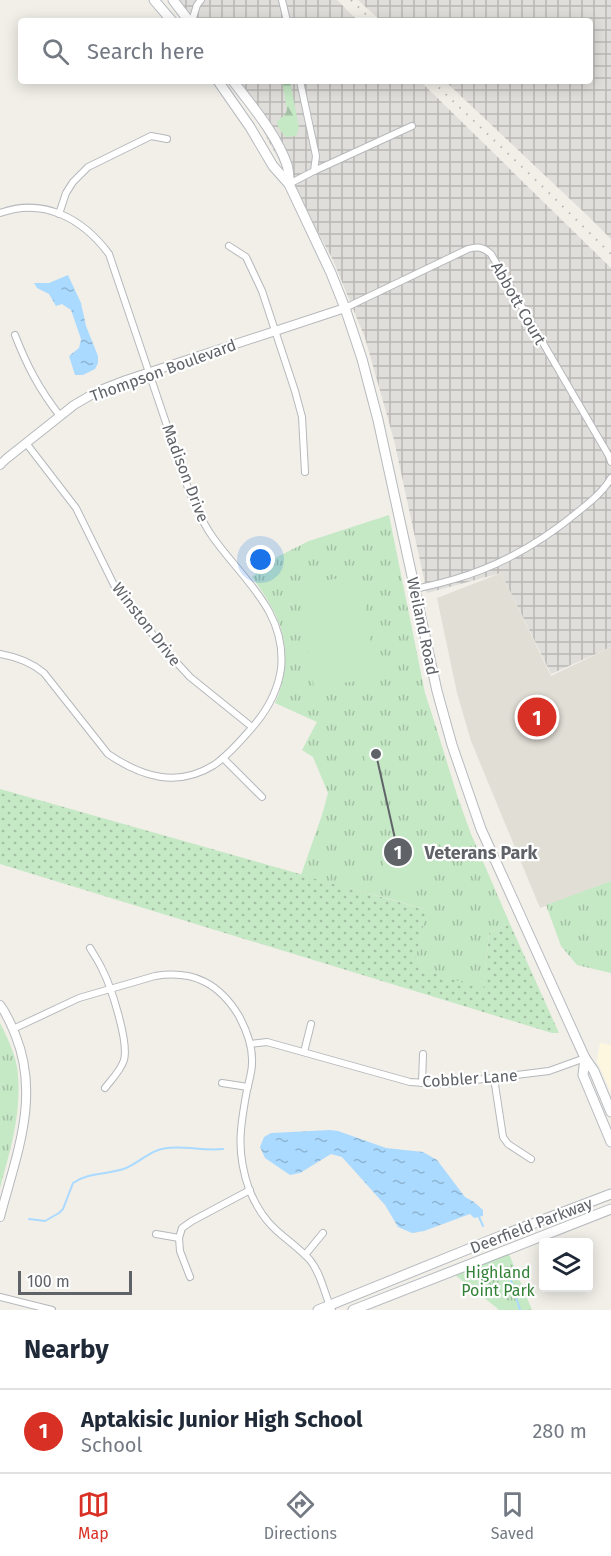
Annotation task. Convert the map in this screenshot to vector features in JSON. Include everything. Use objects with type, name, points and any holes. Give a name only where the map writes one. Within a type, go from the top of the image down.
[{"type":"main road","points":[[154,0],[169,18]]},
{"type":"main road","points":[[175,0],[188,18]]},
{"type":"main road","points":[[220,84],[250,126],[273,166],[289,184]]},
{"type":"main road","points":[[235,84],[277,144],[288,166],[289,184]]},
{"type":"main road","name":"Weiland Road","points":[[289,184],[345,308],[362,359],[378,420],[436,691],[466,790],[481,829],[611,1112]]},
{"type":"main road","name":"Weiland Road","points":[[585,1058],[584,1075],[611,1142]]},
{"type":"main road","name":"Deerfield Parkway","points":[[318,1310],[331,1308],[498,1238],[611,1194]]},
{"type":"main road","name":"Deerfield Parkway","points":[[354,1310],[611,1209]]},
{"type":"street","points":[[191,18],[201,0]]},
{"type":"street","points":[[282,0],[286,18]]},
{"type":"street","points":[[301,84],[316,156],[314,171]]},
{"type":"street","points":[[289,184],[412,126]]},
{"type":"street","points":[[59,214],[66,193],[88,167],[151,136],[167,139]]},
{"type":"street","name":"Madison Drive","points":[[0,213],[39,208],[59,214],[80,224],[99,241],[109,254],[189,491],[202,522],[266,605],[274,619],[282,657],[273,697],[252,727],[223,758],[204,770],[183,777],[171,778],[156,776],[130,767],[108,754],[44,673],[33,664],[0,654]]},
{"type":"street","points":[[229,246],[246,257],[262,291],[302,417],[305,472]]},
{"type":"street","name":"Abbott Court","points":[[345,308],[468,249],[483,248],[491,254],[611,462]]},
{"type":"street","name":"Thompson Boulevard","points":[[0,465],[74,405],[93,394],[150,372],[345,308]]},
{"type":"street","points":[[15,335],[32,376],[60,416]]},
{"type":"street","name":"Winston Drive","points":[[26,443],[76,508],[116,589],[178,665],[252,727]]},
{"type":"street","points":[[415,589],[475,572],[524,549],[570,518],[611,478]]},
{"type":"street","points":[[223,758],[262,797]]},
{"type":"street","points":[[90,948],[103,970],[122,1025],[125,1054],[123,1064],[105,1088]]},
{"type":"street","points":[[13,1029],[79,998],[155,976],[191,977],[202,980],[219,990],[227,998],[244,1025],[250,1044],[252,1064],[240,1129],[241,1160],[250,1190],[265,1218],[274,1229],[305,1255],[317,1272],[331,1308]]},
{"type":"street","points":[[0,1005],[13,1029],[23,1058],[27,1083],[26,1114],[0,1217]]},
{"type":"street","points":[[304,1052],[311,1024]]},
{"type":"street","name":"Cobbler Lane","points":[[250,1044],[267,1042],[410,1082],[443,1084],[549,1071],[585,1058]]},
{"type":"street","points":[[422,1083],[423,1054]]},
{"type":"street","points":[[495,1078],[504,1137],[508,1144],[531,1159]]},
{"type":"street","points":[[222,1083],[248,1087]]},
{"type":"street","points":[[190,1277],[180,1251],[179,1238],[182,1228],[250,1190]]},
{"type":"street","points":[[305,1255],[323,1233]]},
{"type":"street","points":[[156,1234],[179,1238]]},
{"type":"street","points":[[0,1297],[52,1310]]},
{"type":"shaded area","points":[[178,0],[337,0],[355,18],[191,18]]},
{"type":"shaded area","points":[[358,0],[611,0],[611,239],[448,84],[593,84],[593,18],[378,18]]},
{"type":"shaded area","points":[[236,84],[423,84],[611,268],[611,647],[551,674],[501,573],[427,593],[394,440],[365,338],[333,260]]},
{"type":"shaded area","points":[[501,573],[551,676],[611,647],[611,881],[540,908],[471,741],[457,693],[437,598]]},
{"type":"shaded area","points":[[600,1043],[611,1045],[611,1092],[597,1061]]},
{"type":"green space","points":[[283,84],[291,84],[299,128],[296,136],[286,137],[277,123],[287,110]]},
{"type":"green space","points":[[389,515],[425,693],[471,834],[510,924],[489,933],[483,990],[414,965],[427,910],[301,875],[328,793],[313,757],[302,750],[317,722],[275,703],[284,675],[285,657],[282,632],[267,599],[252,577],[273,559],[309,541]]},
{"type":"green space","points":[[359,575],[377,678],[314,687],[298,585]]},
{"type":"green space","points":[[372,733],[380,760],[366,764],[358,737]]},
{"type":"green space","points":[[0,789],[427,910],[483,989],[489,933],[510,924],[559,1033],[552,1033],[0,864]]},
{"type":"green space","points":[[413,835],[424,839],[433,847],[429,878],[421,883],[390,881],[383,865],[386,850],[396,839]]},
{"type":"green space","points":[[611,881],[611,973],[577,965],[561,946],[546,905]]},
{"type":"green space","points":[[0,1023],[17,1067],[18,1098],[15,1128],[0,1188]]},
{"type":"green space","name":"Highland Point Park","points":[[509,1254],[532,1310],[498,1310],[455,1275]]},
{"type":"water","points":[[68,275],[81,303],[86,326],[98,356],[95,369],[83,375],[75,375],[69,356],[79,348],[81,339],[71,310],[62,304],[56,306],[49,294],[37,288],[34,283],[49,283]]},
{"type":"water","points":[[330,1130],[386,1148],[423,1152],[437,1160],[465,1197],[483,1210],[483,1216],[474,1218],[470,1214],[424,1231],[412,1233],[398,1227],[385,1205],[342,1157],[331,1154],[300,1173],[290,1175],[265,1158],[260,1147],[264,1137],[271,1133]]},
{"type":"waterway","points":[[29,1219],[45,1221],[59,1213],[63,1209],[73,1183],[79,1179],[126,1168],[156,1151],[174,1148],[223,1149]]},
{"type":"waterway","points":[[479,1217],[483,1226]]},
{"type":"waterway","points":[[507,1268],[520,1310]]},
{"type":"railway","points":[[351,0],[370,18]]},
{"type":"railway","points":[[435,84],[611,254]]},
{"type":"place","name":"Aptakisic Junior High School","points":[[537,717]]},
{"type":"place","name":"Veterans Park","points":[[376,754]]}]
